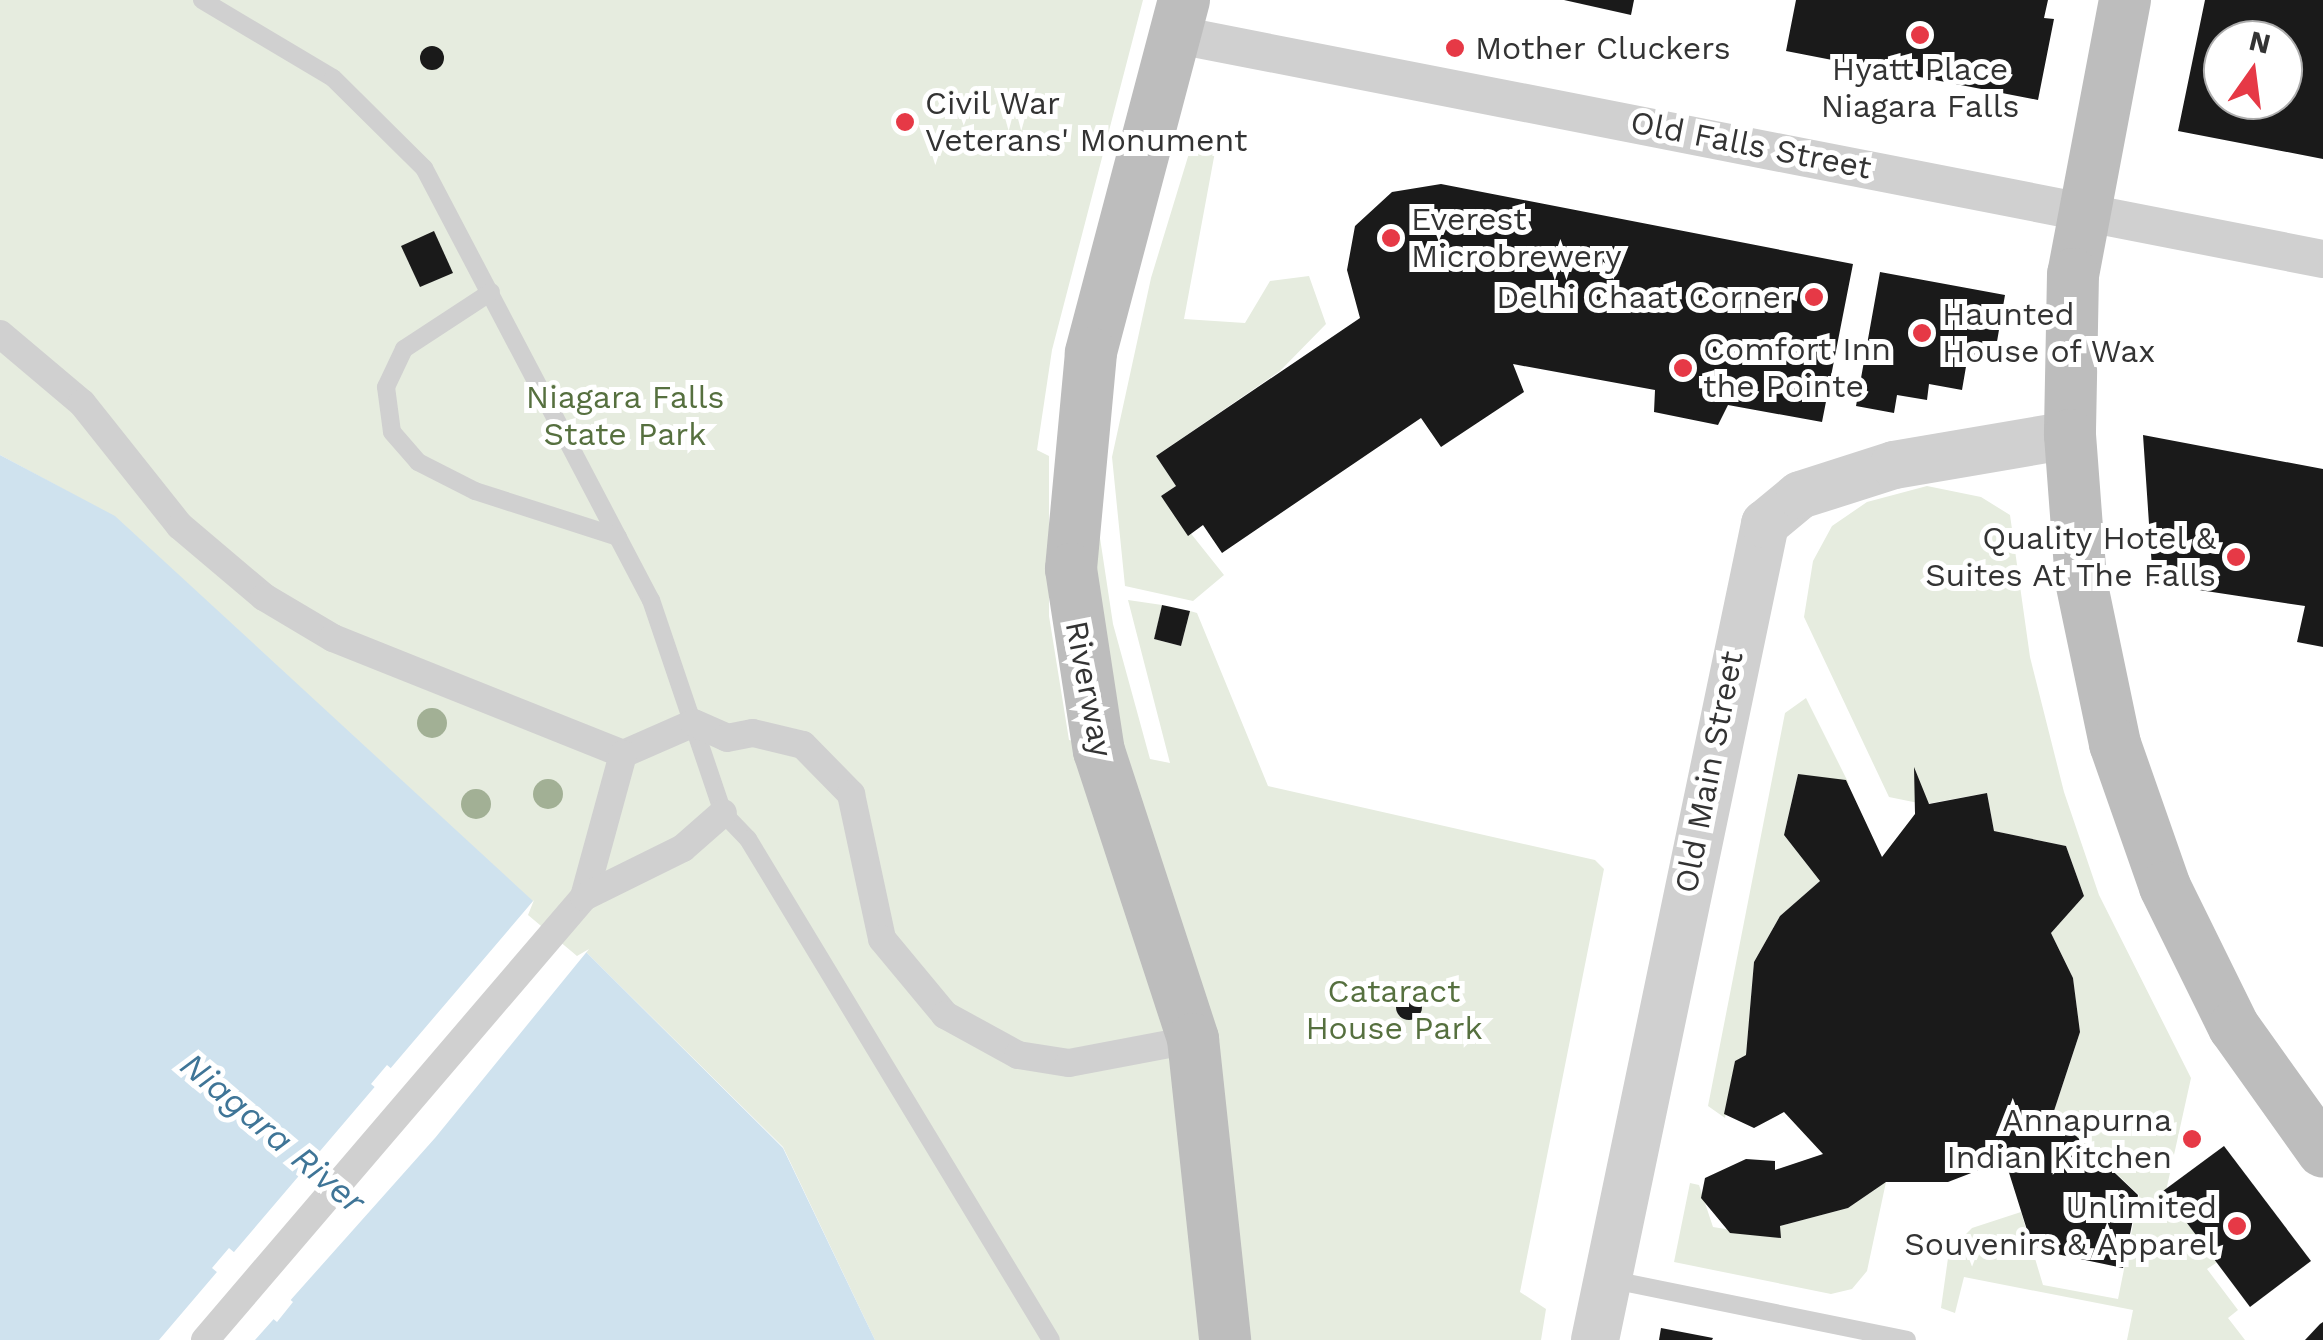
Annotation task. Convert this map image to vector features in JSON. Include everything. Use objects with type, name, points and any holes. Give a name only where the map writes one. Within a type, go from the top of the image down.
[{"type":"main road","points":[[2125,0],[2082,211],[2070,435],[2089,628],[2135,810],[2215,993],[2323,1152]]},
{"type":"main road","name":"Riverway","points":[[1181,17],[1091,354],[1071,569],[1099,752],[1193,1040],[1225,1340]]},
{"type":"street","name":"Old Falls Street","points":[[1181,17],[2082,211],[2323,259]]},
{"type":"street","points":[[0,334],[82,403],[124,458],[215,560],[300,621],[623,754],[694,723],[727,738],[778,736],[829,764],[851,794],[882,939],[907,976],[978,1038],[1069,1064],[1169,1044]]},
{"type":"street","name":"Old Main Street","points":[[1595,1340],[1765,524],[1800,494],[1894,465],[2070,435]]},
{"type":"street","points":[[584,897],[623,754]]},
{"type":"street","points":[[205,1340],[584,897],[683,848],[723,814]]},
{"type":"lane","points":[[202,0],[333,78],[401,137],[491,292],[668,641],[723,814],[748,840],[1052,1340]]},
{"type":"lane","points":[[491,292],[404,349],[386,388],[392,432],[418,462],[475,491],[618,538]]},
{"type":"lane","points":[[1608,1279],[1907,1340]]},
{"type":"green space","name":"Niagara Falls State Park","points":[[0,0],[1143,0],[1052,350],[1037,450],[1049,456],[1049,616],[1069,740],[1124,753],[1094,567],[1097,518],[1113,624],[1150,759],[1170,763],[1128,600],[1162,605],[1154,639],[1181,646],[1190,611],[1197,613],[1268,786],[1595,860],[1604,869],[1520,1292],[1546,1309],[1541,1340],[875,1340],[783,1147],[587,953],[577,963],[521,915],[532,901],[115,517],[0,455]]},
{"type":"green space","points":[[1194,137],[1217,141],[1184,319],[1245,323],[1270,281],[1309,276],[1326,324],[1280,371],[1156,456],[1176,486],[1161,496],[1224,575],[1193,601],[1125,586],[1112,457],[1151,278]]},
{"type":"green space","points":[[1927,486],[1981,497],[2010,515],[2030,657],[2064,792],[2099,895],[2191,1078],[2166,1191],[2219,1261],[2207,1269],[2238,1310],[2228,1318],[2245,1340],[2127,1340],[2133,1310],[1964,1277],[1955,1313],[1941,1308],[1949,1251],[1972,1228],[2021,1212],[2043,1285],[2118,1299],[2139,1195],[2053,1114],[2080,1032],[2073,978],[2051,933],[2084,896],[2066,846],[1994,831],[1987,793],[1926,804],[1915,773],[1923,804],[1889,797],[1804,617],[1813,561],[1832,526],[1867,502]]},
{"type":"green space","points":[[1806,698],[1849,784],[1798,774],[1784,835],[1820,881],[1780,916],[1754,962],[1746,1055],[1735,1061],[1725,1118],[1708,1106],[1785,713]]},
{"type":"green space","points":[[1886,1182],[1867,1271],[1852,1289],[1831,1294],[1674,1262],[1690,1183],[1699,1185],[1713,1227],[1780,1238],[1780,1226],[1848,1208]]},
{"type":"water","name":"Niagara River","points":[[0,455],[115,516],[533,901],[522,915],[577,962],[586,952],[783,1148],[875,1340],[0,1340]],"holes":[[[387,1065],[450,1118],[435,1137],[371,1084]],[[229,1248],[293,1302],[277,1322],[212,1268]]]},
{"type":"pier","points":[[534,900],[528,915],[577,956],[589,949],[435,1138],[255,1340],[159,1340],[220,1268],[276,1315],[287,1302],[231,1255],[378,1083],[434,1131],[444,1120],[387,1072]]},
{"type":"building","points":[[1564,0],[1634,0],[1631,15]]},
{"type":"building","name":"Hyatt Place Niagara Falls","points":[[1796,0],[2048,0],[2044,18],[2054,19],[2038,100],[1786,51]]},
{"type":"building","points":[[2205,0],[2323,0],[2323,159],[2178,131]]},
{"type":"building","points":[[432,46],[444,58],[432,70],[420,58]]},
{"type":"building","name":"Comfort Inn the Pointe","points":[[1441,184],[1853,264],[1822,422],[1728,405],[1718,425],[1654,412],[1655,390],[1513,364],[1524,392],[1441,447],[1421,418],[1222,553],[1203,525],[1188,536],[1161,496],[1176,486],[1156,456],[1360,318],[1347,270],[1355,226],[1392,192]]},
{"type":"building","points":[[434,231],[453,273],[420,287],[401,246]]},
{"type":"building","points":[[1880,272],[2005,295],[1994,359],[1968,355],[1962,390],[1929,384],[1927,400],[1897,395],[1894,413],[1856,406]]},
{"type":"building","name":"Quality Hotel & Suites At The Falls","points":[[2143,435],[2323,469],[2323,647],[2297,642],[2305,606],[2153,583]]},
{"type":"building","points":[[1162,605],[1190,611],[1181,646],[1154,639]]},
{"type":"building","points":[[1914,767],[1929,804],[1987,793],[1994,831],[2066,846],[2084,896],[2051,933],[2073,978],[2080,1032],[2053,1114],[2138,1195],[2123,1268],[2033,1249],[2005,1160],[1948,1182],[1886,1182],[1848,1208],[1780,1226],[1781,1238],[1730,1233],[1701,1198],[1705,1178],[1746,1159],[1775,1161],[1775,1170],[1823,1154],[1784,1112],[1754,1128],[1724,1114],[1735,1061],[1746,1055],[1754,962],[1780,916],[1820,881],[1784,835],[1798,774],[1846,780],[1882,857],[1915,814]]},
{"type":"building","points":[[1409,994],[1418,998],[1422,1007],[1418,1016],[1409,1020],[1400,1016],[1396,1007],[1400,998]]},
{"type":"building","name":"Unlimited Souvenirs & Apparel","points":[[2224,1146],[2311,1261],[2250,1307],[2163,1191]]},
{"type":"building","points":[[2323,1322],[2323,1340],[2305,1340],[2320,1324]]},
{"type":"building","points":[[1661,1328],[1713,1338],[1659,1340]]},
{"type":"place","name":"Hyatt Place Niagara Falls","points":[[1920,35]]},
{"type":"place","name":"Mother Cluckers","points":[[1455,48]]},
{"type":"place","name":"Civil War Veterans' Monument","points":[[905,122]]},
{"type":"place","name":"Everest Microbrewery","points":[[1391,238]]},
{"type":"place","name":"Delhi Chaat Corner","points":[[1814,297]]},
{"type":"place","name":"Haunted House of Wax","points":[[1922,333]]},
{"type":"place","name":"Comfort Inn the Pointe","points":[[1683,368]]},
{"type":"place","name":"Quality Hotel & Suites At The Falls","points":[[2236,557]]},
{"type":"place","name":"Annapurna Indian Kitchen","points":[[2192,1139]]},
{"type":"place","name":"Unlimited Souvenirs & Apparel","points":[[2237,1226]]},
{"type":"park label","name":"Cataract House Park","points":[[1394,1010]]}]
